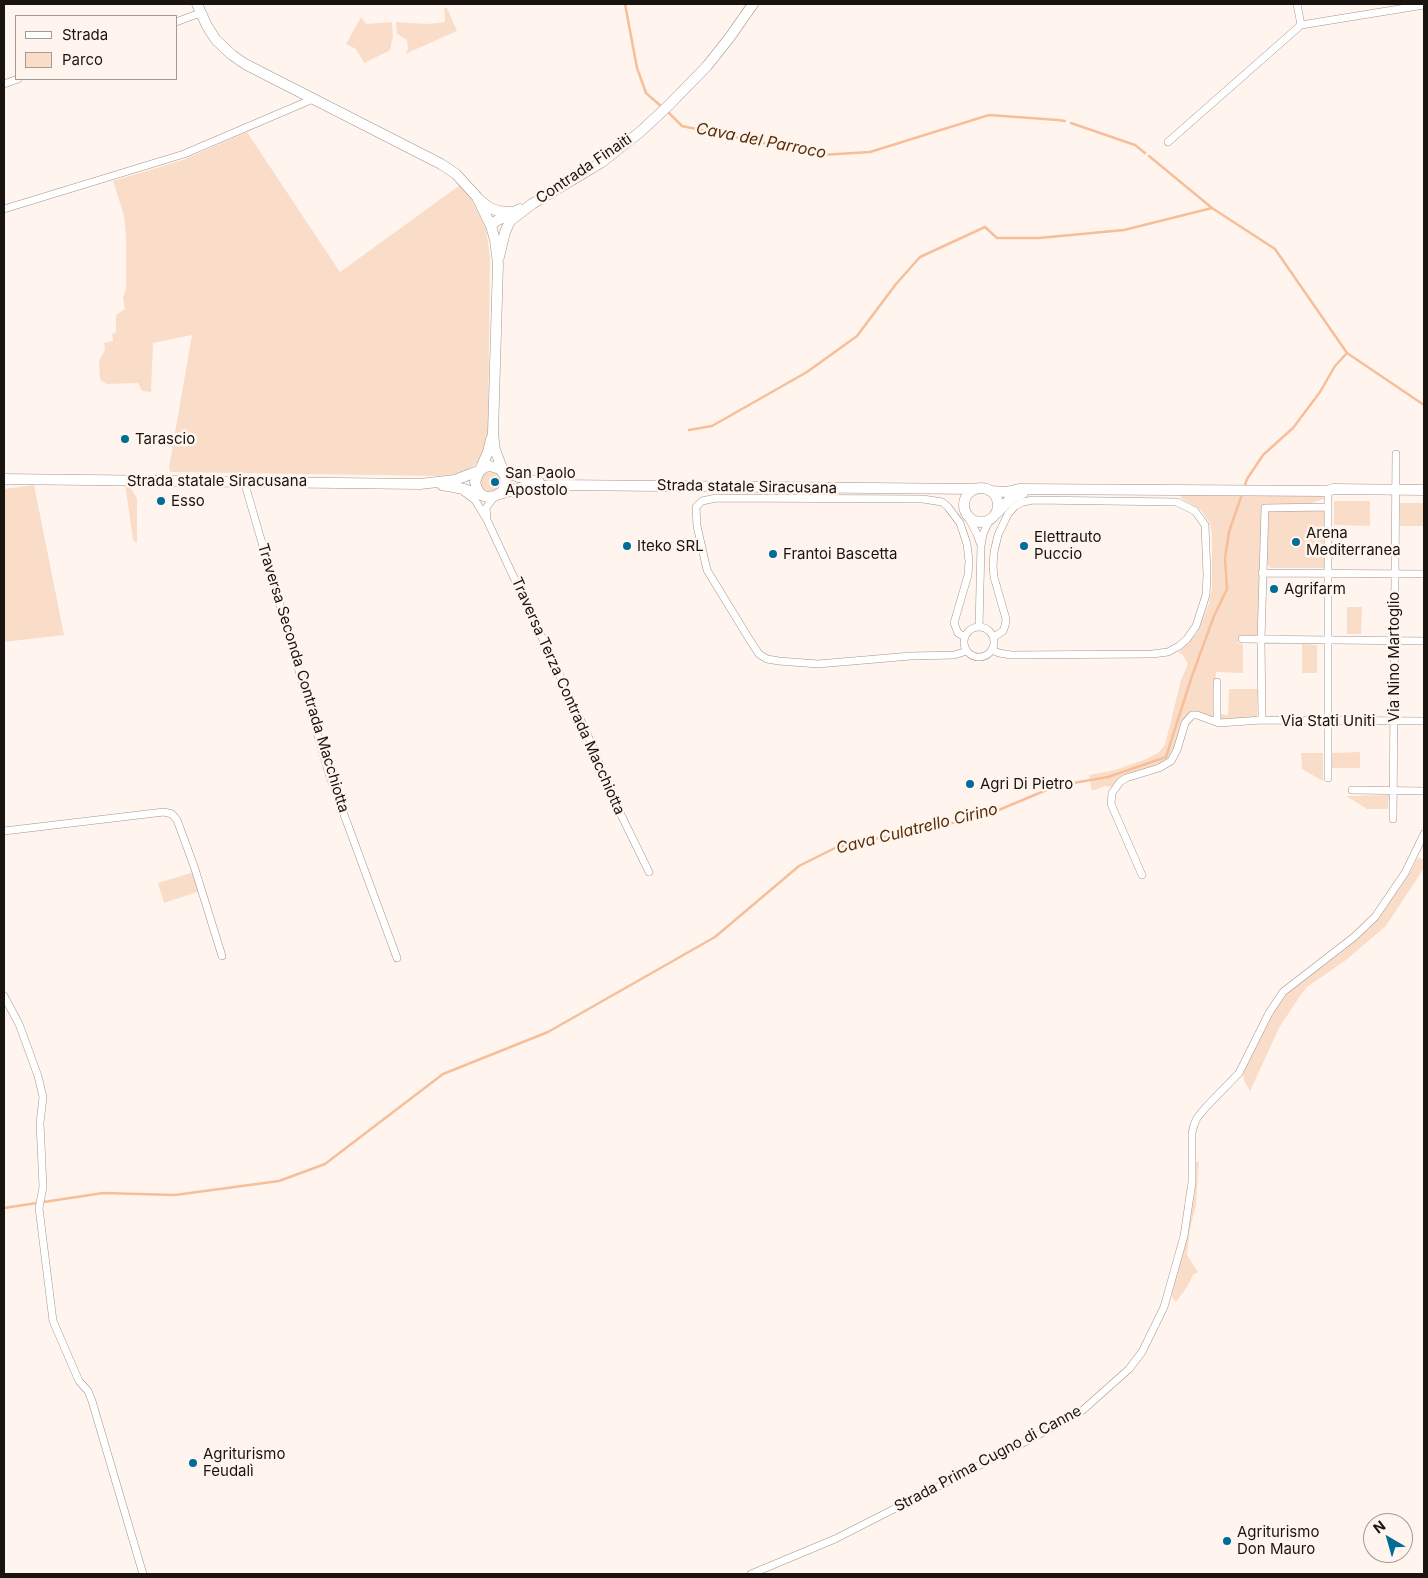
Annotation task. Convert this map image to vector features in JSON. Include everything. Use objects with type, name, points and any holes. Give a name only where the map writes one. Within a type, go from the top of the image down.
[{"type":"main road","name":"Contrada Finaiti","points":[[491,226],[496,221],[511,217],[602,162],[640,132],[713,59],[753,4]]},
{"type":"main road","points":[[198,8],[216,40],[245,64],[441,164],[456,174],[488,206],[511,217],[505,232],[498,264]]},
{"type":"main road","points":[[477,197],[491,226],[498,264],[493,433],[495,450],[506,484],[498,495]]},
{"type":"main road","points":[[477,493],[475,482],[488,452],[493,433]]},
{"type":"main road","points":[[431,484],[455,480],[490,466],[532,482],[557,485]]},
{"type":"main road","name":"Strada statale Siracusana","points":[[4,479],[431,484]]},
{"type":"main road","points":[[431,484],[452,487],[487,497],[520,488],[557,485]]},
{"type":"main road","name":"Strada statale Siracusana","points":[[557,485],[976,489]]},
{"type":"main road","points":[[937,488],[954,495],[970,519],[980,523],[990,521],[1010,499],[1031,490]]},
{"type":"main road","points":[[965,511],[967,496],[976,489],[981,488],[1006,492],[1019,489],[1328,491],[1333,489],[1424,496]]},
{"type":"main road","points":[[991,490],[998,498],[997,513]]},
{"type":"main road","points":[[1395,493],[1424,490]]},
{"type":"street","points":[[1297,4],[1302,26]]},
{"type":"street","points":[[1168,142],[1302,26],[1424,5]]},
{"type":"street","points":[[178,21],[198,8]]},
{"type":"street","points":[[4,209],[184,154],[313,99]]},
{"type":"street","name":"Via Nino Martoglio","points":[[1393,819],[1396,454]]},
{"type":"street","name":"Traversa Seconda Contrada Macchiotta","points":[[244,481],[329,774],[397,958]]},
{"type":"street","points":[[1328,491],[1328,778]]},
{"type":"street","name":"Traversa Terza Contrada Macchiotta","points":[[477,493],[487,520],[594,751],[606,784],[649,872]]},
{"type":"street","points":[[487,520],[486,508],[490,501],[498,495]]},
{"type":"street","points":[[965,637],[958,633],[954,623],[968,575],[967,544],[957,518],[942,502],[923,499],[716,498],[702,501],[696,507],[697,526],[706,570],[759,654],[767,659],[818,664],[954,654],[967,651]]},
{"type":"street","points":[[992,650],[1011,655],[1152,654],[1168,652],[1179,646],[1187,639],[1196,626],[1206,594],[1205,525],[1195,511],[1177,502],[1032,500],[1015,506],[1008,514],[998,535],[994,552],[994,577],[1006,619],[1006,626],[1003,631],[994,637]]},
{"type":"street","points":[[1262,720],[1261,640],[1265,508],[1328,507]]},
{"type":"street","points":[[965,511],[981,546]]},
{"type":"street","points":[[980,627],[981,546],[990,521]]},
{"type":"street","points":[[1262,573],[1424,574]]},
{"type":"street","points":[[980,627],[986,628],[990,632],[994,637],[994,642],[989,654],[980,657],[971,655],[967,651],[965,637],[971,630],[980,627]]},
{"type":"street","points":[[1242,640],[1424,641]]},
{"type":"street","points":[[1217,722],[1218,682]]},
{"type":"street","name":"Via Stati Uniti","points":[[1142,875],[1111,804],[1112,793],[1120,782],[1126,778],[1159,768],[1170,761],[1177,750],[1184,723],[1192,715],[1217,722],[1262,720],[1424,721]]},
{"type":"street","points":[[1352,790],[1424,791]]},
{"type":"street","points":[[4,832],[164,812],[172,814],[177,820],[194,866],[222,956]]},
{"type":"street","name":"Strada Prima Cugno di Canne","points":[[751,1574],[835,1539],[1012,1450],[1082,1410],[1129,1369],[1142,1352],[1164,1307],[1184,1236],[1192,1182],[1192,1133],[1197,1118],[1239,1073],[1269,1013],[1283,992],[1354,937],[1375,917],[1405,872],[1424,834]]},
{"type":"street","points":[[4,996],[19,1024],[41,1086],[43,1098],[40,1124],[43,1180],[39,1208],[53,1321],[80,1381],[88,1391],[92,1401],[143,1574]]},
{"type":"green space","points":[[444,8],[447,8],[457,31],[405,54],[408,49],[407,40],[397,34],[396,22],[427,24],[445,22]]},
{"type":"green space","points":[[361,17],[366,24],[392,22],[393,37],[389,51],[364,63],[356,49],[346,44]]},
{"type":"green space","points":[[247,132],[340,272],[460,185],[471,199],[486,229],[490,257],[488,432],[485,449],[475,465],[462,473],[439,476],[170,472],[169,467],[192,335],[153,343],[151,392],[142,391],[138,383],[107,384],[100,380],[99,361],[105,350],[104,343],[113,341],[112,334],[116,332],[116,315],[125,309],[123,298],[126,289],[126,236],[124,216],[113,181],[183,160]]},
{"type":"green space","points":[[491,472],[498,475],[501,482],[498,489],[491,492],[484,489],[481,482],[484,475]]},
{"type":"green space","points":[[125,484],[128,484],[137,498],[137,543],[133,540]]},
{"type":"green space","points":[[34,485],[64,635],[4,642],[4,489]]},
{"type":"green space","points":[[1181,494],[1324,495],[1324,499],[1311,503],[1262,506],[1259,636],[1243,635],[1237,643],[1243,644],[1243,673],[1216,672],[1214,718],[1190,714],[1170,758],[1159,765],[1123,777],[1111,787],[1105,786],[1092,791],[1089,775],[1115,770],[1146,759],[1158,753],[1165,745],[1181,680],[1188,664],[1182,654],[1178,653],[1197,633],[1209,603],[1212,588],[1212,533],[1209,522],[1201,510],[1181,498]]},
{"type":"green space","points":[[1334,501],[1370,501],[1370,526],[1334,525]]},
{"type":"green space","points":[[1400,503],[1424,503],[1424,526],[1400,526]]},
{"type":"green space","name":"Arena Mediterranea","points":[[1269,511],[1324,511],[1324,568],[1271,568],[1267,564]]},
{"type":"green space","points":[[1347,607],[1362,607],[1361,634],[1347,634]]},
{"type":"green space","points":[[1302,644],[1317,645],[1317,673],[1302,673]]},
{"type":"green space","points":[[1229,689],[1258,689],[1257,717],[1221,719],[1221,714],[1228,715]]},
{"type":"green space","points":[[1360,752],[1360,768],[1332,768],[1332,753]]},
{"type":"green space","points":[[1301,753],[1323,753],[1323,781],[1302,769]]},
{"type":"green space","points":[[1389,795],[1388,809],[1367,809],[1346,796]]},
{"type":"green space","points":[[1417,859],[1424,860],[1424,868],[1386,926],[1346,960],[1307,987],[1300,996],[1279,1028],[1250,1091],[1244,1081],[1243,1072],[1276,1008],[1286,993],[1339,954],[1370,928],[1410,873]]},
{"type":"green space","points":[[194,872],[200,891],[164,903],[158,883]]},
{"type":"green space","points":[[1199,1161],[1196,1205],[1190,1229],[1187,1255],[1198,1272],[1193,1275],[1176,1302],[1172,1297],[1172,1289],[1188,1232],[1195,1191],[1196,1162]]},
{"type":"waterway","name":"Cava del Parroco","points":[[625,4],[637,68],[646,93],[662,107]]},
{"type":"waterway","name":"Cava del Parroco","points":[[667,111],[682,126],[821,155],[870,152],[989,115],[1065,121]]},
{"type":"waterway","name":"Cava del Parroco","points":[[1071,123],[1135,145],[1145,153]]},
{"type":"waterway","name":"Cava del Parroco","points":[[1149,156],[1212,208],[1275,249],[1347,353],[1424,405]]},
{"type":"waterway","points":[[689,430],[712,426],[807,372],[857,336],[896,284],[920,257],[985,227],[997,238],[1039,238],[1124,230],[1212,208]]},
{"type":"waterway","name":"Cava Culatrello Cirino","points":[[1244,488],[1247,479],[1263,455],[1293,428],[1320,392],[1335,366],[1347,353]]},
{"type":"waterway","name":"Cava Culatrello Cirino","points":[[4,1208],[103,1193],[175,1195],[279,1181],[325,1164],[443,1074],[548,1032],[715,937],[799,866],[837,847],[957,822],[994,812],[1056,786],[1108,777],[1166,757],[1192,676],[1214,616],[1227,589],[1225,558],[1229,532],[1242,494]]},
{"type":"place","name":"Tarascio","points":[[125,439]]},
{"type":"place","name":"San Paolo Apostolo","points":[[495,482]]},
{"type":"place","name":"Esso","points":[[161,501]]},
{"type":"place","name":"Arena Mediterranea","points":[[1296,542]]},
{"type":"place","name":"Iteko SRL","points":[[627,546]]},
{"type":"place","name":"Elettrauto Puccio","points":[[1024,546]]},
{"type":"place","name":"Frantoi Bascetta","points":[[773,554]]},
{"type":"place","name":"Agrifarm","points":[[1274,589]]},
{"type":"place","name":"Agri Di Pietro","points":[[970,784]]},
{"type":"place","name":"Agriturismo Feudalì","points":[[193,1463]]},
{"type":"place","name":"Agriturismo Don Mauro","points":[[1227,1541]]}]
